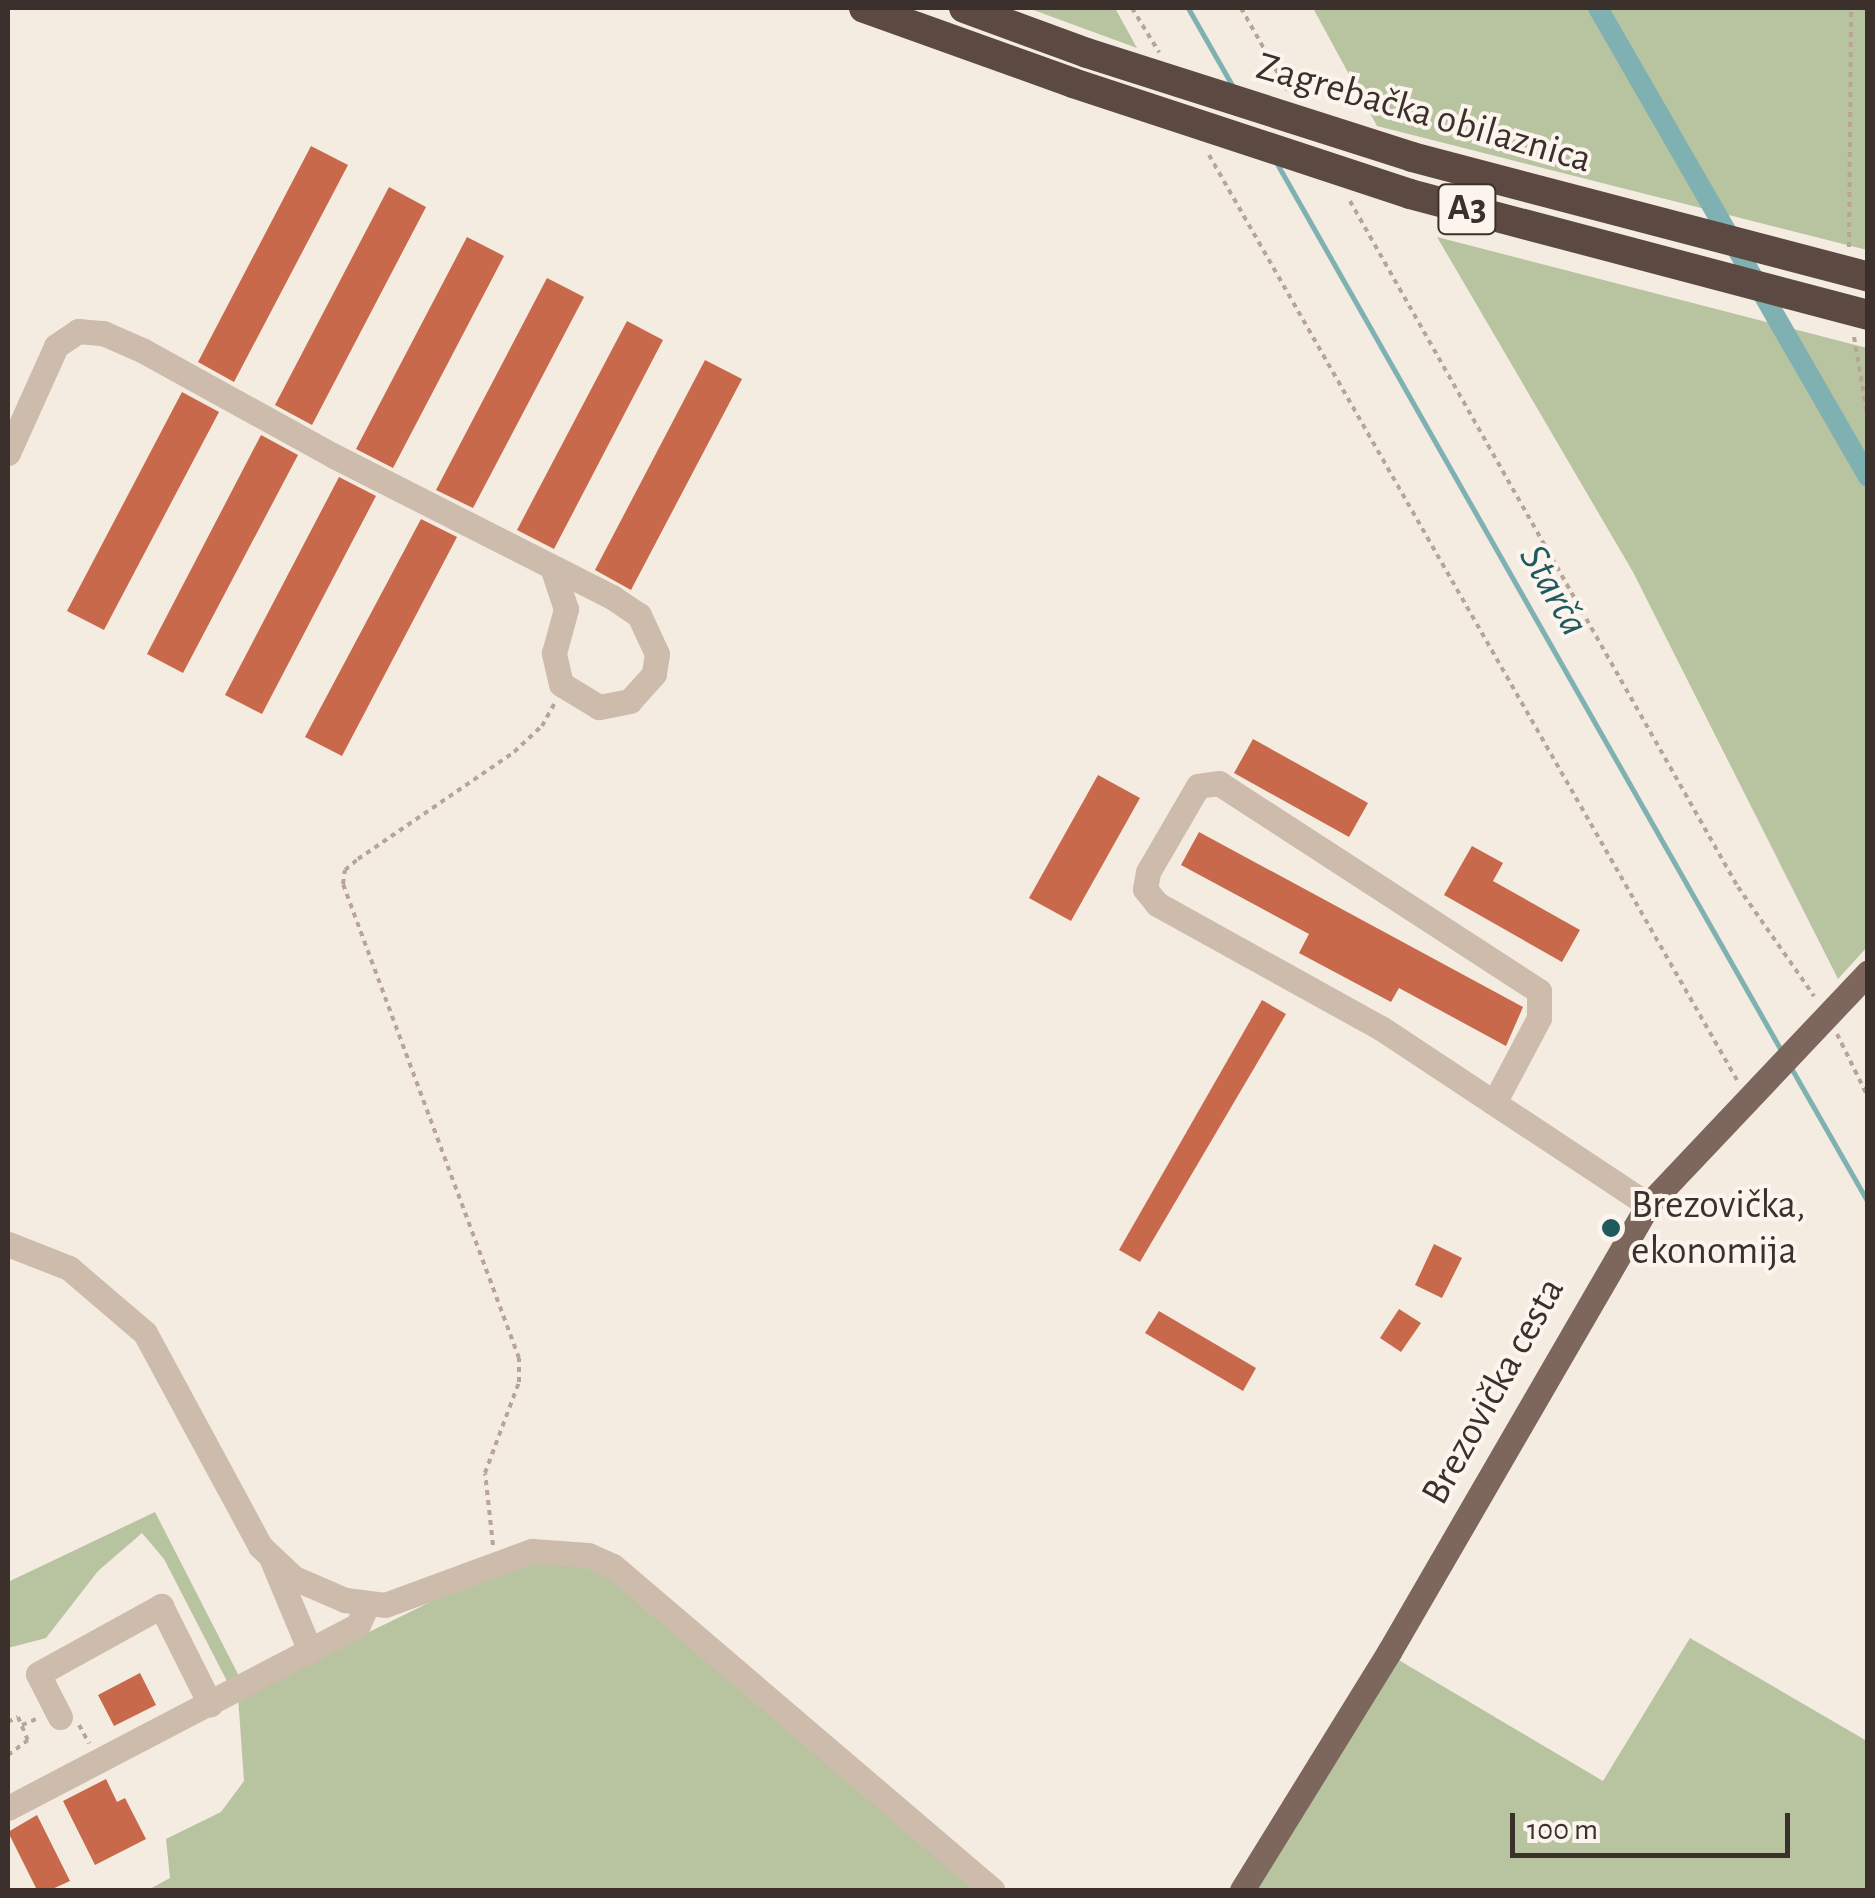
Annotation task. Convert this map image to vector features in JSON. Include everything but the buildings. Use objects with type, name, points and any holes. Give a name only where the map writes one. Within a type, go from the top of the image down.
[{"type":"highway","name":"Zagrebačka obilaznica","points":[[864,8],[1073,83],[1410,194],[1860,316]]},
{"type":"highway","name":"Zagrebačka obilaznica","points":[[964,8],[1087,53],[1412,156],[1859,269]]},
{"type":"main road","name":"Brezovička cesta","points":[[1242,1890],[1389,1652],[1648,1204],[1868,972]]},
{"type":"street","points":[[8,453],[56,346],[78,332],[103,333],[552,568],[639,614],[658,654],[643,691],[616,706],[599,707],[561,684],[554,653],[566,609],[552,568]]},
{"type":"street","points":[[1494,1103],[1539,1018],[1539,991],[1219,782],[1198,786],[1148,872],[1146,888],[1158,904],[1381,1028],[1494,1103],[1648,1204]]},
{"type":"street","points":[[8,1244],[69,1268],[145,1333],[272,1560],[310,1651]]},
{"type":"street","points":[[272,1560],[319,1591],[368,1604],[406,1600],[496,1560],[555,1550],[613,1566],[993,1890]]},
{"type":"street","points":[[8,1808],[358,1625],[368,1604]]},
{"type":"street","points":[[60,1718],[38,1674],[161,1606],[210,1704]]},
{"type":"path","points":[[1132,8],[1163,61]]},
{"type":"path","points":[[1241,8],[1298,110]]},
{"type":"path","points":[[1851,8],[1859,269]]},
{"type":"path","points":[[1206,150],[1753,1090]]},
{"type":"path","points":[[1346,194],[1738,887],[1868,1097]]},
{"type":"path","points":[[1860,316],[1868,419]]},
{"type":"path","points":[[496,1560],[484,1473],[519,1382],[519,1358],[342,884],[345,870],[358,858],[445,805],[542,726],[561,684]]},
{"type":"path","points":[[8,1722],[18,1717],[28,1740],[8,1755]]},
{"type":"green space","points":[[1028,8],[1115,8],[1137,48]]},
{"type":"green space","points":[[1313,8],[1867,8],[1867,250],[1377,126]]},
{"type":"green space","points":[[1437,237],[1867,348],[1868,946],[1838,979],[1633,572]]},
{"type":"green space","points":[[155,1512],[240,1678],[229,1685],[164,1559],[142,1533],[98,1571],[46,1638],[8,1648],[8,1582]]},
{"type":"green space","points":[[556,1559],[614,1574],[982,1890],[148,1890],[170,1878],[166,1839],[221,1812],[244,1781],[238,1696],[498,1569]]},
{"type":"green space","points":[[1690,1638],[1867,1741],[1867,1890],[1255,1890],[1397,1659],[1603,1781]]},
{"type":"waterway","name":"Starča","points":[[1188,8],[1233,87]]},
{"type":"waterway","points":[[1598,8],[1868,477]]},
{"type":"waterway","name":"Starča","points":[[1276,162],[1782,1052]]},
{"type":"waterway","name":"Starča","points":[[1790,1066],[1868,1202]]},
{"type":"place","name":"Brezovička, ekonomija","points":[[1611,1228]]}]
